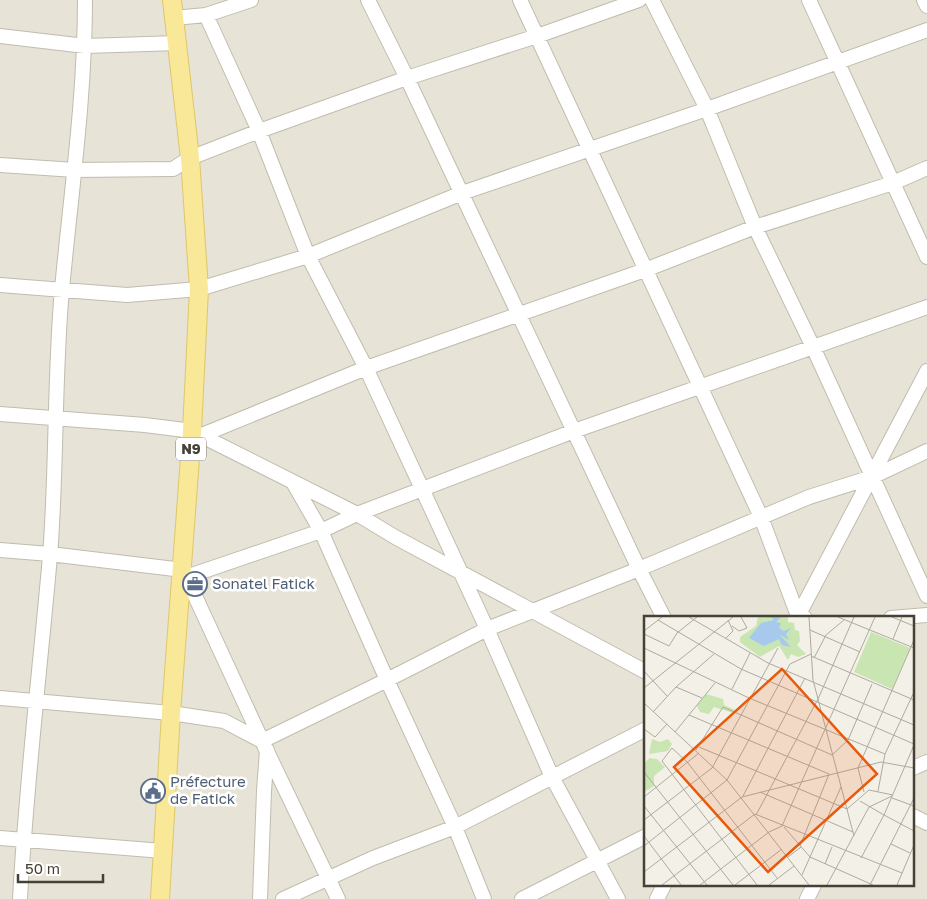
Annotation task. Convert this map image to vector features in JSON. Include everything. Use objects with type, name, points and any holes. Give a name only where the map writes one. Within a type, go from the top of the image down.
[{"type":"main road","name":"N9","points":[[160,899],[171,713],[197,433],[199,290],[190,158],[172,0]]},
{"type":"street","points":[[20,899],[23,840],[50,554],[62,290],[75,170],[85,46],[84,0]]},
{"type":"street","points":[[174,18],[206,15],[251,0]]},
{"type":"street","points":[[368,0],[663,616]]},
{"type":"street","points":[[520,0],[761,517],[800,616]]},
{"type":"street","points":[[0,165],[75,170],[173,169],[190,158],[259,131],[407,78],[537,36],[639,0]]},
{"type":"street","points":[[652,0],[707,109],[756,227],[927,596]]},
{"type":"street","points":[[809,0],[927,257]]},
{"type":"street","points":[[924,0],[927,6]]},
{"type":"street","points":[[206,15],[259,131],[308,256],[366,368],[487,629],[552,777],[618,899]]},
{"type":"street","points":[[0,285],[127,295],[199,290],[308,256],[462,194],[927,30]]},
{"type":"street","points":[[0,36],[85,46],[178,43]]},
{"type":"street","points":[[197,433],[366,368],[645,270],[756,227],[893,183],[927,168]]},
{"type":"street","points":[[0,550],[50,554],[184,574],[321,531],[357,514],[574,431],[927,307]]},
{"type":"street","points":[[801,616],[927,371]]},
{"type":"street","points":[[0,414],[145,425],[197,433],[294,484],[357,514],[395,537],[644,671]]},
{"type":"street","points":[[264,745],[487,629],[810,497],[872,476],[927,451]]},
{"type":"street","points":[[294,484],[321,531],[455,827],[484,899]]},
{"type":"street","points":[[184,574],[338,899]]},
{"type":"street","points":[[914,616],[927,615]]},
{"type":"street","points":[[0,698],[171,713],[224,721],[264,745]]},
{"type":"street","points":[[283,899],[373,858],[455,827],[644,729]]},
{"type":"street","points":[[260,899],[264,745]]},
{"type":"street","points":[[914,768],[927,762]]},
{"type":"street","points":[[914,816],[927,823]]},
{"type":"street","points":[[522,899],[644,837]]},
{"type":"street","points":[[0,838],[164,851]]},
{"type":"street","points":[[657,899],[664,886]]},
{"type":"street","points":[[807,899],[814,886]]},
{"type":"shaded area","points":[[0,0],[927,0],[927,899],[0,899]]},
{"type":"place","name":"Sonatel Fatick","points":[[195,584]]},
{"type":"place","name":"Préfecture de Fatick","points":[[153,791]]}]
